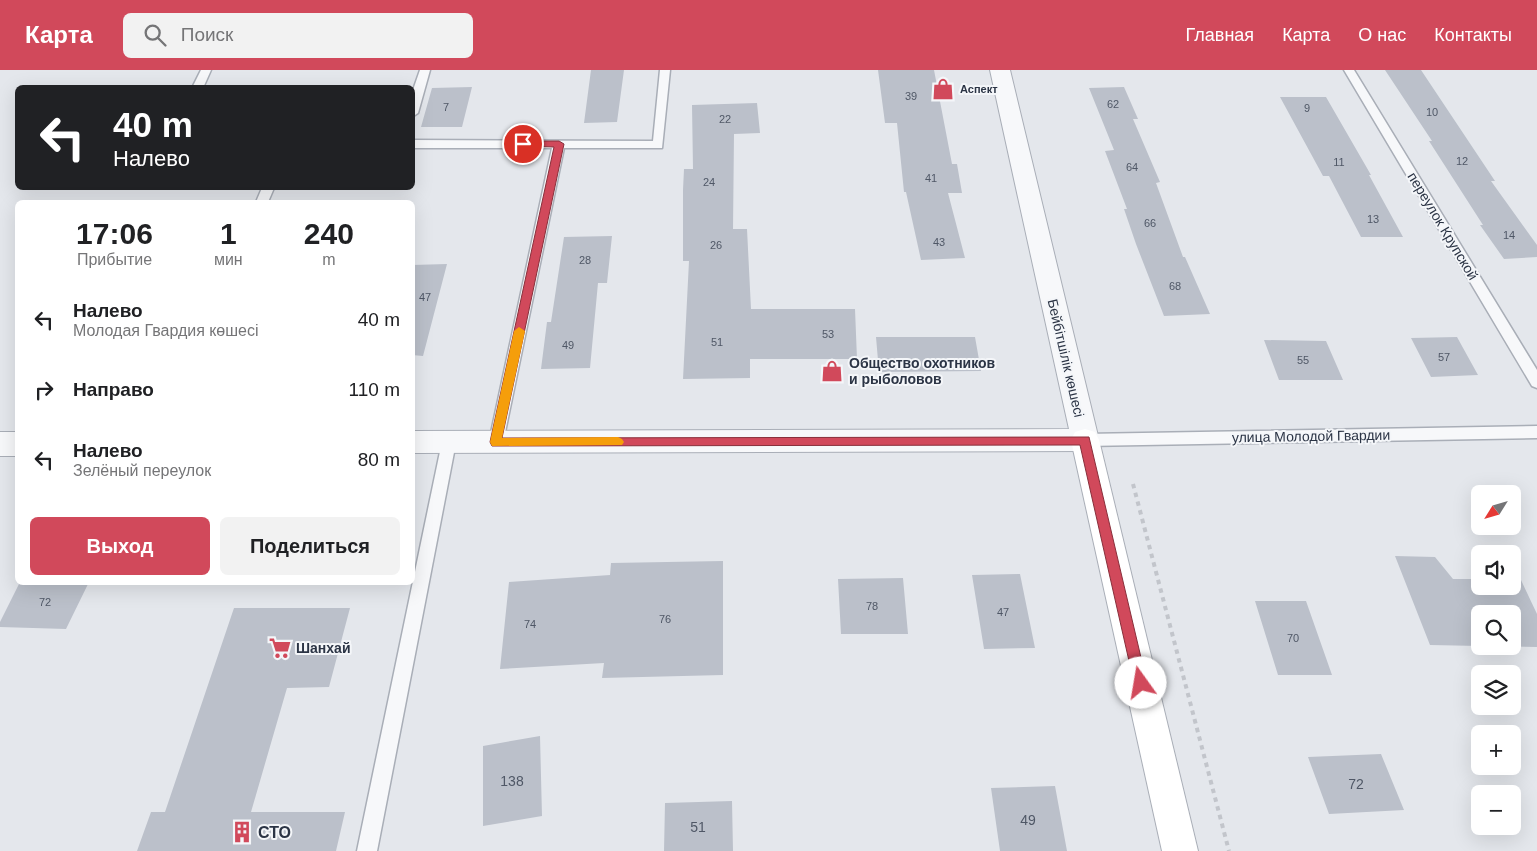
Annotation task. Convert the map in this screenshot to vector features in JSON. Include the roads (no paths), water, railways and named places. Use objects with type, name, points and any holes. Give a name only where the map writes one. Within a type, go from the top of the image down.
[{"type":"street","name":"Бейбітшілік көшесі","points":[[1000,70],[1180,851]]},
{"type":"street","points":[[415,442],[1085,440]]},
{"type":"street","points":[[0,444],[15,444]]},
{"type":"lane","points":[[198,85],[206,70]]},
{"type":"lane","points":[[415,103],[425,70]]},
{"type":"lane","points":[[415,144],[658,145],[665,70]]},
{"type":"lane","name":"переулок Крупской","points":[[1349,70],[1537,382]]},
{"type":"lane","points":[[496,442],[559,144]]},
{"type":"lane","name":"улица Молодой Гвардии","points":[[1085,440],[1537,432]]},
{"type":"lane","points":[[366,851],[449,442]]},
{"type":"place","name":"Аспект","points":[[943,89]]},
{"type":"place","name":"Общество охотников и рыболовов","points":[[832,371]]},
{"type":"place","name":"Шанхай","points":[[280,648]]},
{"type":"place","name":"СТО","points":[[242,832]]}]
